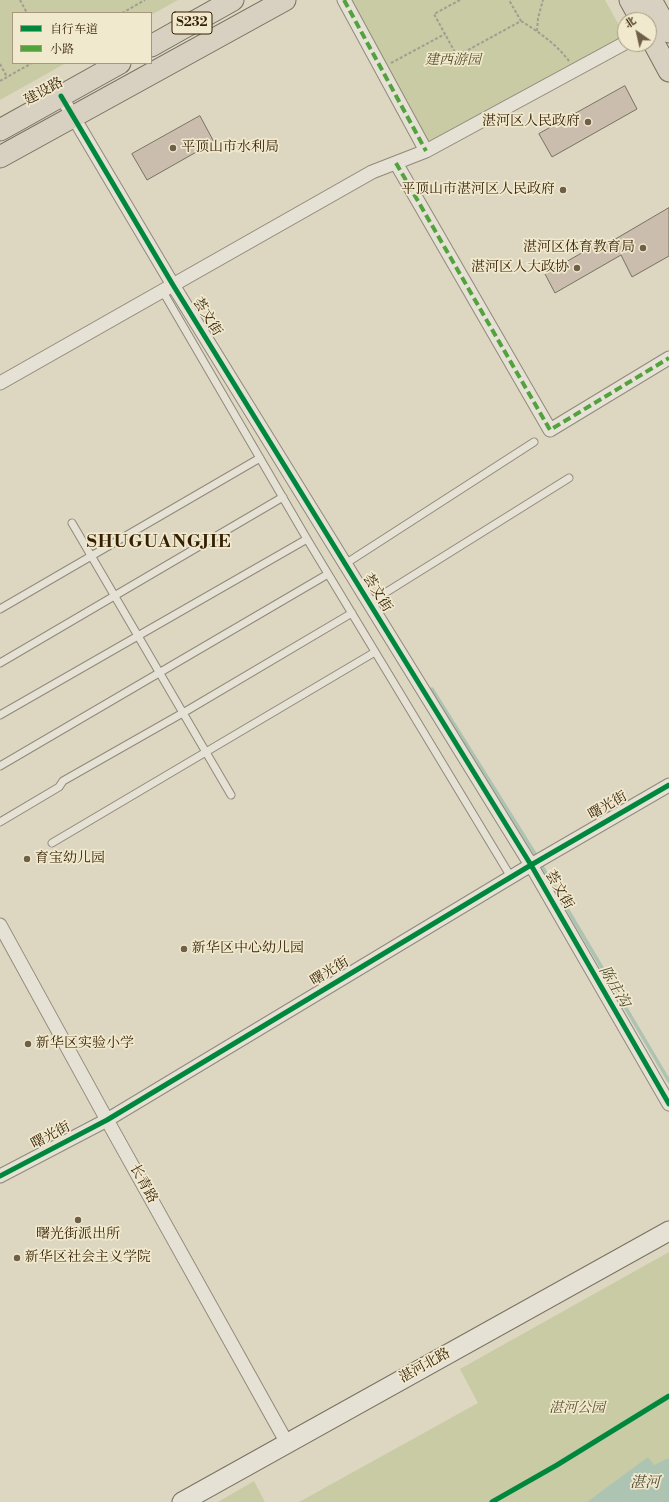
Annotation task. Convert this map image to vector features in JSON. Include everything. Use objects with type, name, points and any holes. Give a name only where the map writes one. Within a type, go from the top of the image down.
[{"type":"main road","name":"S232","points":[[152,45],[233,0]]},
{"type":"main road","name":"S232","points":[[0,156],[285,0]]},
{"type":"main road","points":[[630,0],[637,12]]},
{"type":"main road","points":[[652,0],[669,71]]},
{"type":"main road","name":"建设路","points":[[0,130],[118,64]]},
{"type":"street","points":[[344,0],[426,151]]},
{"type":"street","points":[[0,383],[372,172],[426,151],[617,47]]},
{"type":"street","name":"荟文街","points":[[61,96],[167,288],[369,603],[538,861],[669,1104]]},
{"type":"street","points":[[396,162],[550,430],[669,358]]},
{"type":"street","name":"曙光街","points":[[0,1176],[107,1120],[511,877],[669,785]]},
{"type":"street","name":"长青路","points":[[0,924],[107,1120],[287,1443]]},
{"type":"street","name":"湛河北路","points":[[182,1502],[669,1231]]},
{"type":"lane","points":[[167,288],[260,458],[307,539],[511,877]]},
{"type":"lane","points":[[345,564],[534,442]]},
{"type":"lane","points":[[0,609],[260,458]]},
{"type":"lane","points":[[369,603],[569,478]]},
{"type":"lane","points":[[0,663],[283,497]]},
{"type":"lane","points":[[72,523],[231,795]]},
{"type":"lane","points":[[0,716],[307,539]]},
{"type":"lane","points":[[0,766],[328,574]]},
{"type":"lane","points":[[0,822],[59,787],[63,781],[183,713],[352,613]]},
{"type":"lane","points":[[52,843],[375,652]]},
{"type":"path","points":[[20,0],[26,12]]},
{"type":"path","points":[[124,12],[145,0]]},
{"type":"path","points":[[460,0],[434,14],[457,56],[521,21]]},
{"type":"path","points":[[510,0],[521,21],[538,31],[564,54],[575,69]]},
{"type":"path","points":[[538,31],[538,18],[542,0]]},
{"type":"path","points":[[381,69],[445,34]]},
{"type":"path","points":[[0,64],[7,77]]},
{"type":"path","points":[[0,81],[30,64]]},
{"type":"green space","points":[[0,0],[178,0],[152,14],[152,12],[12,12],[12,64],[64,64],[0,100]]},
{"type":"green space","name":"建西游园","points":[[349,0],[605,0],[617,22],[617,43],[428,146]]},
{"type":"green space","name":"湛河公园","points":[[669,1252],[669,1502],[299,1502],[478,1403],[460,1369]]},
{"type":"green space","points":[[254,1481],[265,1502],[218,1502]]},
{"type":"water","name":"湛河","points":[[648,1457],[654,1465],[669,1458],[669,1502],[587,1502]]},
{"type":"building","name":"湛河区人民政府","points":[[625,86],[637,109],[552,157],[539,134]]},
{"type":"building","name":"平顶山市水利局","points":[[200,116],[214,142],[147,180],[132,154]]},
{"type":"building","points":[[669,208],[669,256],[632,277],[621,255],[555,293],[545,274],[599,243],[601,247]]},
{"type":"waterway","name":"陈庄沟","points":[[432,689],[537,857]]},
{"type":"waterway","name":"陈庄沟","points":[[540,863],[669,1081]]},
{"type":"marked path","points":[[344,0],[426,151]]},
{"type":"marked path","points":[[396,163],[550,430],[669,358]]},
{"type":"cycle path","points":[[61,96],[173,285],[531,865],[669,1104]]},
{"type":"cycle path","points":[[0,1176],[107,1120],[531,865],[669,785]]},
{"type":"cycle path","points":[[492,1502],[557,1465],[669,1396]]},
{"type":"place","name":"湛河区人民政府","points":[[588,122]]},
{"type":"place","name":"平顶山市水利局","points":[[173,148]]},
{"type":"place","name":"平顶山市湛河区人民政府","points":[[563,190]]},
{"type":"place","name":"湛河区体育教育局","points":[[643,248]]},
{"type":"place","name":"湛河区人大政协","points":[[577,268]]},
{"type":"place","name":"育宝幼儿园","points":[[27,859]]},
{"type":"place","name":"新华区中心幼儿园","points":[[184,949]]},
{"type":"place","name":"新华区实验小学","points":[[28,1044]]},
{"type":"place","name":"曙光街派出所","points":[[78,1220]]},
{"type":"place","name":"新华区社会主义学院","points":[[17,1258]]},
{"type":"district","name":"SHUGUANGJIE","points":[[159,543]]}]
